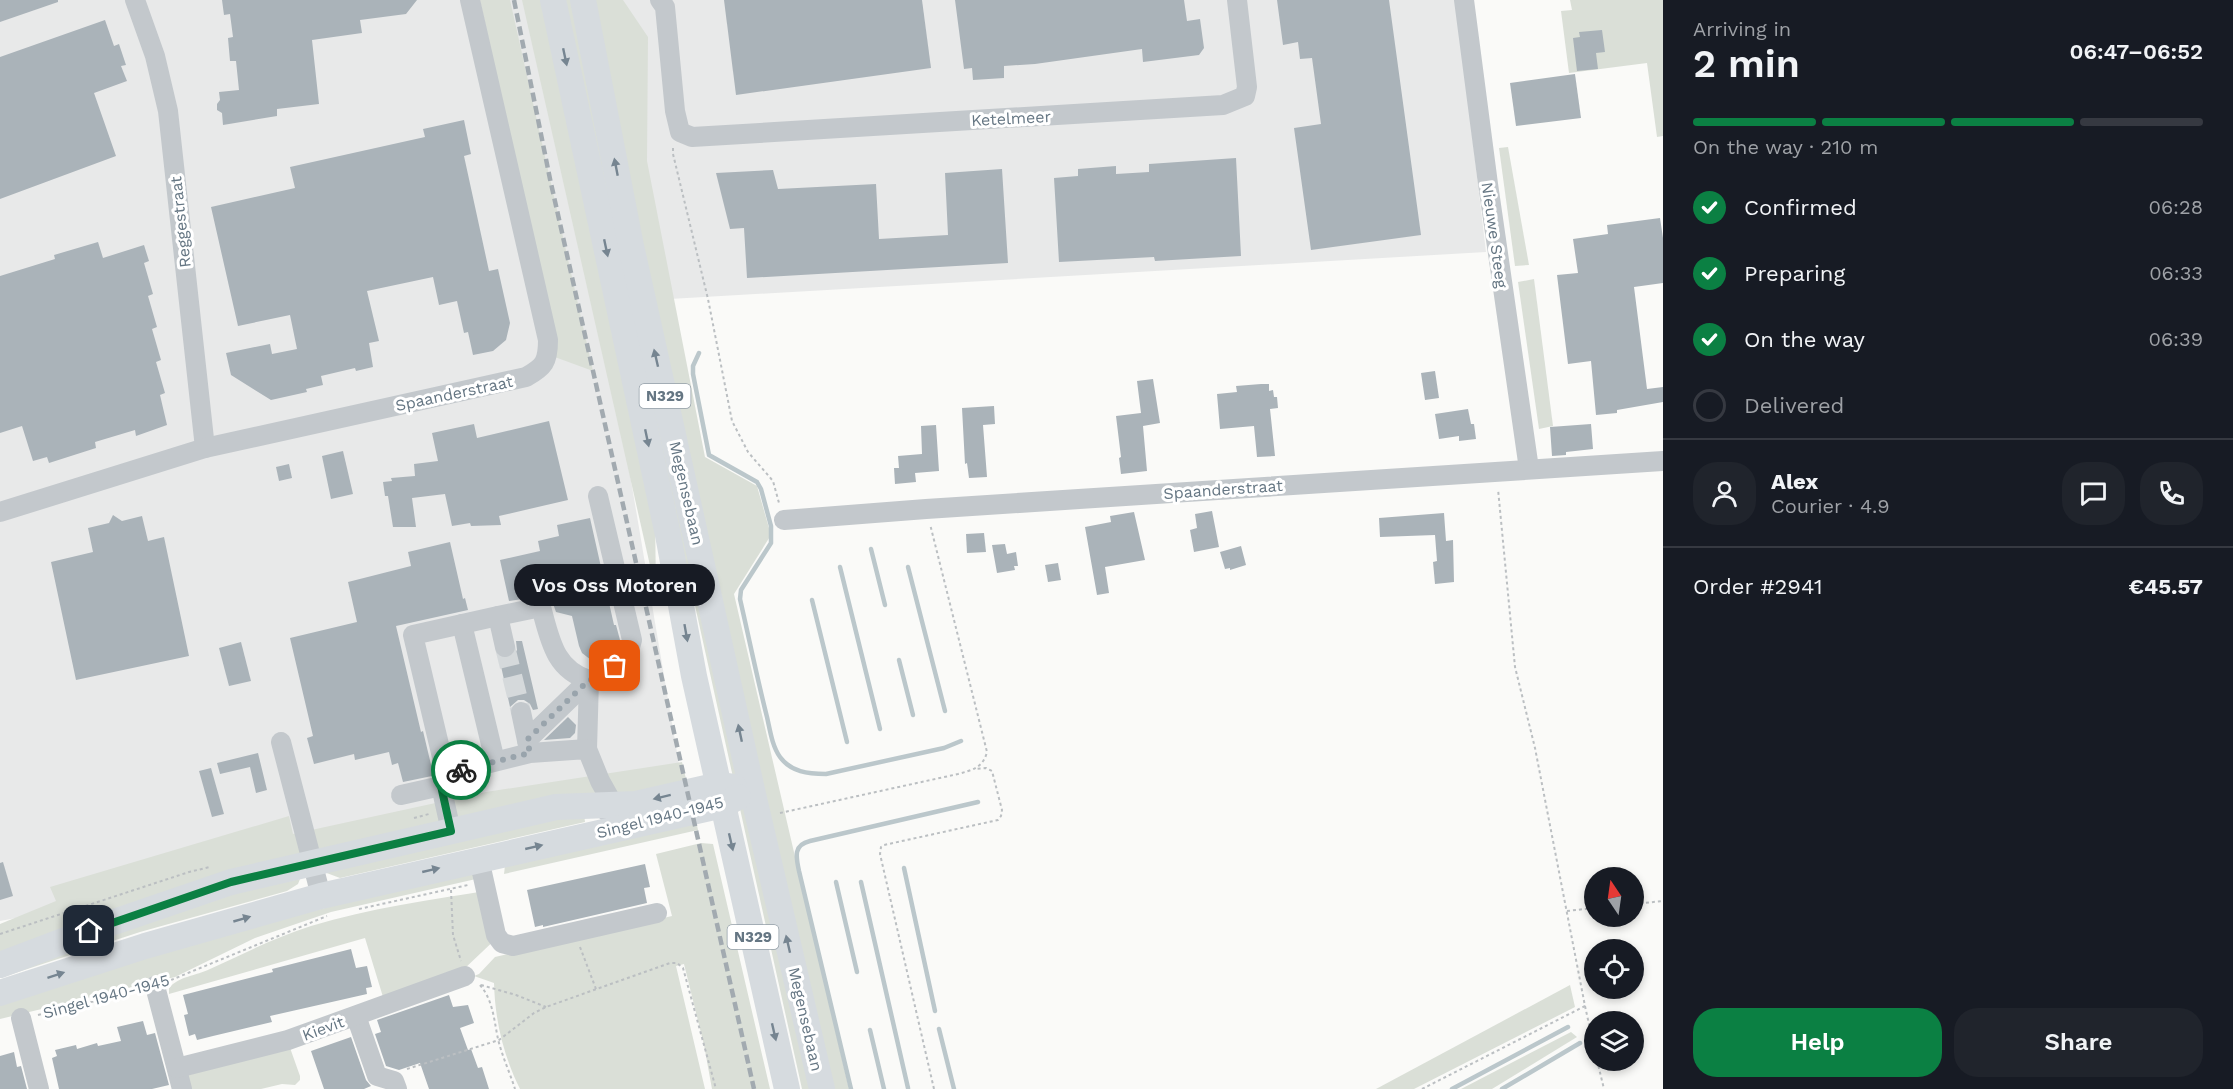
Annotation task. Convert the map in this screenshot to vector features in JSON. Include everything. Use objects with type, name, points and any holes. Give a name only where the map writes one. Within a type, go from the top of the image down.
[{"type":"main road","name":"Megensebaan","points":[[553,0],[666,523],[694,676],[787,1089]]},
{"type":"main road","name":"Megensebaan","points":[[583,0],[631,246],[752,790],[822,1089]]},
{"type":"main road","name":"Singel 1940-1945","points":[[0,965],[111,923],[231,882],[556,807],[614,806],[752,790]]},
{"type":"main road","name":"Singel 1940-1945","points":[[0,993],[145,946],[324,906],[479,859],[589,834],[721,795]]},
{"type":"street","name":"Reggestraat","points":[[135,0],[155,56],[168,111],[205,448]]},
{"type":"street","name":"Spaanderstraat","points":[[0,512],[205,448],[526,377],[540,369],[548,356],[548,340],[470,0]]},
{"type":"street","points":[[660,0],[665,7],[675,111],[680,132]]},
{"type":"street","name":"Ketelmeer","points":[[680,132],[692,137],[1223,105],[1245,96],[1247,87],[1237,0]]},
{"type":"street","name":"Nieuwe Steeg","points":[[1464,0],[1489,196],[1529,469]]},
{"type":"street","name":"Spaanderstraat","points":[[784,520],[1663,461]]},
{"type":"street","points":[[451,831],[443,780],[413,635],[541,607],[552,648],[558,660],[579,677],[589,680],[601,678],[624,659],[630,651],[632,640],[598,496]]},
{"type":"street","points":[[498,616],[505,647]]},
{"type":"street","points":[[462,624],[495,761]]},
{"type":"street","points":[[401,795],[495,761],[528,746],[589,680]]},
{"type":"street","points":[[589,680],[587,749],[600,781],[614,806],[589,834]]},
{"type":"street","points":[[521,712],[528,746]]},
{"type":"street","points":[[281,742],[311,864],[324,906]]},
{"type":"street","points":[[528,746],[587,749]]},
{"type":"street","points":[[479,859],[496,935],[502,943],[513,946],[657,913]]},
{"type":"street","name":"Kievit","points":[[177,1068],[288,1040],[356,1016],[473,981]]},
{"type":"street","points":[[155,986],[182,1089]]},
{"type":"street","points":[[356,1016],[377,1076],[394,1081],[397,1089]]},
{"type":"street","points":[[21,1018],[39,1089]]},
{"type":"path","points":[[680,132],[674,144],[673,154],[708,299],[732,421],[748,452],[773,481],[784,520]]},
{"type":"path","points":[[1497,471],[1515,667],[1535,748],[1586,1011]]},
{"type":"path","points":[[926,509],[987,752],[985,761],[975,769]]},
{"type":"path","points":[[780,813],[975,769],[986,768],[992,771],[1002,810],[998,820],[881,847],[880,854],[934,1089]]},
{"type":"path","points":[[350,911],[451,889]]},
{"type":"path","points":[[1644,903],[1663,901]]},
{"type":"path","name":"Singel 1940-1945","points":[[21,1018],[155,986],[324,906]]},
{"type":"path","points":[[1568,910],[1584,909]]},
{"type":"path","points":[[574,932],[596,989]]},
{"type":"path","points":[[404,1070],[499,1040],[534,1013],[546,1007],[670,963],[681,966],[716,1089]]},
{"type":"path","points":[[473,981],[546,1007]]},
{"type":"path","points":[[1422,1089],[1585,1006]]},
{"type":"path","points":[[499,1040],[515,1089]]},
{"type":"path","points":[[1600,1071],[1604,1089]]},
{"type":"shaded area","points":[[0,0],[1456,0],[1486,252],[601,303],[683,788],[614,806],[0,921]]},
{"type":"shaded area","points":[[480,0],[510,0],[593,371],[552,356],[549,312]]},
{"type":"shaded area","points":[[522,0],[544,0],[655,514],[656,592]]},
{"type":"shaded area","points":[[561,0],[623,0],[648,37],[647,161],[705,457],[757,486],[771,535],[734,594],[849,1089],[802,1089]]},
{"type":"shaded area","points":[[1570,0],[1663,0],[1663,136],[1657,137],[1647,63],[1569,73],[1561,11],[1572,10]]},
{"type":"shaded area","points":[[1508,147],[1529,265],[1515,266],[1499,148]]},
{"type":"shaded area","points":[[1534,279],[1553,426],[1539,429],[1518,282]]},
{"type":"shaded area","points":[[682,762],[687,783],[0,952],[0,924],[56,901],[50,887],[289,816],[293,834],[486,792]]},
{"type":"shaded area","points":[[584,814],[585,822],[340,878],[324,872],[377,851]]},
{"type":"shaded area","points":[[695,816],[698,830],[504,874],[506,857]]},
{"type":"shaded area","points":[[701,843],[713,844],[770,1089],[712,1089],[704,1045],[684,964],[676,966],[705,1089],[520,1089],[501,1037],[494,983],[474,976],[479,974],[495,957],[672,916],[656,854]]},
{"type":"shaded area","points":[[470,871],[476,879],[331,912],[255,938],[175,977],[0,1019],[0,1002],[179,945]]},
{"type":"shaded area","points":[[300,879],[298,884],[287,891],[140,932],[0,978],[0,969],[178,905]]},
{"type":"shaded area","points":[[491,890],[501,934],[463,970],[383,997],[365,938],[169,994],[169,988],[178,981],[298,930],[378,909]]},
{"type":"shaded area","points":[[1570,985],[1575,1007],[1414,1089],[1376,1089]]},
{"type":"shaded area","points":[[1571,1032],[1577,1037],[1492,1089],[1461,1089]]},
{"type":"shaded area","points":[[289,1045],[300,1076],[300,1080],[295,1085],[282,1084],[261,1089],[188,1089],[187,1074]]},
{"type":"building","points":[[0,0],[58,0],[58,2],[0,22]]},
{"type":"building","points":[[222,0],[417,0],[406,14],[360,20],[362,33],[312,40],[319,104],[277,109],[277,116],[223,125],[222,113],[217,110],[220,100],[219,92],[239,90],[236,61],[230,61],[228,38],[233,37],[230,14],[224,15]]},
{"type":"building","points":[[724,0],[922,0],[931,68],[736,95]]},
{"type":"building","points":[[955,0],[1184,0],[1187,21],[1200,19],[1204,48],[1199,55],[1143,62],[1142,49],[1035,64],[1004,66],[1004,78],[973,80],[972,68],[964,69]]},
{"type":"building","points":[[1277,0],[1389,0],[1421,235],[1311,250],[1294,128],[1321,124],[1312,58],[1300,59],[1298,42],[1283,45]]},
{"type":"building","points":[[105,20],[114,46],[119,44],[126,65],[121,66],[127,81],[94,93],[116,156],[0,199],[0,57]]},
{"type":"building","points":[[1602,30],[1605,52],[1596,53],[1598,69],[1577,71],[1573,38],[1580,37],[1579,32]]},
{"type":"building","points":[[1575,74],[1581,118],[1516,126],[1510,83]]},
{"type":"building","points":[[464,120],[471,154],[464,156],[489,271],[498,269],[510,323],[506,340],[493,351],[473,355],[468,332],[464,333],[457,301],[439,305],[433,277],[367,291],[379,341],[369,343],[373,367],[356,371],[355,368],[321,376],[323,385],[306,389],[307,392],[271,400],[231,375],[226,353],[270,344],[272,354],[297,349],[290,315],[238,326],[211,207],[295,188],[290,167],[425,137],[423,129]]},
{"type":"building","points":[[1236,158],[1241,256],[1155,261],[1154,257],[1059,262],[1054,178],[1078,176],[1078,169],[1116,166],[1116,174],[1149,172],[1149,164]]},
{"type":"building","points":[[1002,169],[1008,263],[747,278],[744,228],[730,229],[716,173],[773,170],[778,189],[876,184],[879,239],[948,235],[945,173]]},
{"type":"building","points":[[1660,218],[1663,238],[1663,283],[1634,287],[1647,389],[1663,387],[1663,402],[1617,410],[1617,413],[1596,415],[1591,361],[1568,364],[1557,275],[1578,273],[1573,239],[1608,234],[1607,225]]},
{"type":"building","points":[[98,242],[103,258],[144,245],[149,261],[144,263],[153,294],[148,296],[157,327],[152,329],[161,360],[156,362],[165,393],[160,395],[167,425],[136,436],[135,430],[95,442],[96,448],[49,463],[47,457],[33,461],[22,426],[0,433],[0,276],[55,259],[54,255]]},
{"type":"building","points":[[1435,371],[1439,398],[1425,400],[1421,373]]},
{"type":"building","points":[[1153,379],[1160,423],[1143,426],[1147,471],[1121,474],[1116,416],[1141,413],[1137,381]]},
{"type":"building","points":[[1269,384],[1269,391],[1273,390],[1274,397],[1277,397],[1278,408],[1270,409],[1275,456],[1257,457],[1254,426],[1220,429],[1217,394],[1237,392],[1236,386]]},
{"type":"building","points":[[994,406],[995,424],[983,425],[987,477],[969,478],[967,463],[965,464],[962,408]]},
{"type":"building","points":[[1468,409],[1471,424],[1474,424],[1476,439],[1459,441],[1459,436],[1439,439],[1435,414]]},
{"type":"building","points":[[549,421],[568,500],[499,516],[501,525],[471,526],[470,523],[452,526],[445,494],[412,498],[416,527],[393,527],[388,496],[385,496],[383,482],[392,481],[391,478],[415,476],[414,464],[438,461],[432,433],[474,424],[477,438]]},
{"type":"building","points":[[1591,424],[1593,449],[1552,456],[1550,427]]},
{"type":"building","points":[[936,425],[939,471],[915,473],[916,482],[895,484],[894,468],[899,468],[898,456],[922,454],[921,426]]},
{"type":"building","points":[[343,451],[353,494],[331,499],[322,456]]},
{"type":"building","points":[[289,464],[292,478],[279,481],[276,467]]},
{"type":"building","points":[[1212,511],[1219,547],[1194,552],[1190,530],[1197,528],[1195,514]]},
{"type":"building","points":[[1134,512],[1145,560],[1105,567],[1109,593],[1097,595],[1085,527],[1111,522],[1110,516]]},
{"type":"building","points":[[1444,513],[1446,541],[1453,540],[1454,582],[1435,584],[1433,562],[1437,561],[1435,535],[1380,537],[1379,518]]},
{"type":"building","points":[[113,515],[122,521],[142,516],[148,541],[164,537],[189,656],[76,680],[51,562],[93,552],[88,528],[109,523]]},
{"type":"building","points":[[590,518],[614,625],[616,625],[620,640],[613,653],[601,661],[591,660],[582,653],[572,616],[556,612],[550,595],[509,601],[500,560],[540,551],[538,541],[559,536],[557,525]]},
{"type":"building","points":[[984,533],[986,552],[967,553],[966,534]]},
{"type":"building","points":[[450,542],[463,599],[465,598],[468,610],[396,626],[432,776],[403,782],[398,763],[392,765],[389,752],[355,760],[354,754],[314,764],[307,738],[313,736],[290,638],[357,622],[348,582],[411,566],[408,552]]},
{"type":"building","points":[[1005,544],[1007,554],[1016,552],[1018,566],[1014,566],[1015,570],[997,573],[992,545]]},
{"type":"building","points":[[1241,546],[1246,565],[1230,570],[1230,568],[1225,569],[1220,552]]},
{"type":"building","points":[[1058,563],[1061,580],[1048,582],[1045,565]]},
{"type":"building","points":[[516,641],[522,641],[538,709],[533,710],[524,700],[518,700],[510,707],[499,657],[507,659],[514,655],[517,650]]},
{"type":"building","points":[[241,642],[251,681],[229,686],[219,648]]},
{"type":"building","points":[[568,717],[576,725],[575,733],[570,738],[544,740]]},
{"type":"building","points":[[258,753],[267,790],[256,793],[250,767],[220,774],[217,763]]},
{"type":"building","points":[[211,768],[224,814],[212,817],[199,771]]},
{"type":"building","points":[[3,862],[13,896],[0,900],[0,863]]},
{"type":"building","points":[[645,864],[650,887],[644,888],[647,903],[535,927],[527,890]]},
{"type":"building","points":[[351,949],[356,968],[367,966],[372,987],[366,988],[367,994],[270,1016],[272,1022],[197,1040],[195,1034],[189,1036],[184,1015],[188,1014],[183,995]]},
{"type":"building","points":[[449,995],[453,1007],[468,1005],[474,1023],[460,1028],[478,1068],[482,1067],[489,1089],[429,1089],[420,1063],[399,1070],[386,1066],[375,1034],[381,1032],[377,1020]]},
{"type":"building","points":[[143,1021],[147,1035],[155,1033],[169,1085],[152,1089],[59,1089],[52,1058],[57,1056],[55,1050],[76,1045],[77,1049],[97,1043],[98,1046],[121,1041],[117,1027]]},
{"type":"building","points":[[351,1037],[366,1080],[371,1086],[364,1089],[324,1089],[311,1051]]},
{"type":"building","points":[[14,1052],[17,1067],[21,1066],[27,1089],[0,1089],[0,1056]]},
{"type":"waterway","points":[[699,353],[693,366],[693,374],[709,455],[757,482],[771,526],[771,543],[741,590],[740,599],[772,738],[780,757],[789,766],[800,771],[826,774],[944,748],[961,741]]},
{"type":"waterway","points":[[871,549],[885,605]]},
{"type":"waterway","points":[[840,567],[880,729]]},
{"type":"waterway","points":[[908,567],[945,711]]},
{"type":"waterway","points":[[812,600],[847,742]]},
{"type":"waterway","points":[[899,660],[913,715]]},
{"type":"waterway","points":[[851,1089],[799,871],[798,849],[810,841],[978,802]]},
{"type":"waterway","points":[[904,868],[935,1011]]},
{"type":"waterway","points":[[836,882],[857,972]]},
{"type":"waterway","points":[[861,882],[908,1088]]},
{"type":"waterway","points":[[1452,1089],[1568,1027]]},
{"type":"waterway","points":[[939,1029],[954,1089]]},
{"type":"waterway","points":[[870,1030],[884,1089]]},
{"type":"waterway","points":[[1502,1089],[1580,1043]]},
{"type":"tunnel","points":[[505,647],[521,712]]},
{"type":"railway","points":[[514,0],[550,179],[754,1089]]},
{"type":"way so far","points":[[461,770],[530,753],[527,740],[589,680],[601,678],[615,666]]},
{"type":"place","name":"Vos Oss Motoren","points":[[615,666]]},
{"type":"route","points":[[89,931],[231,882],[451,831],[441,786],[446,774],[461,770]]}]
